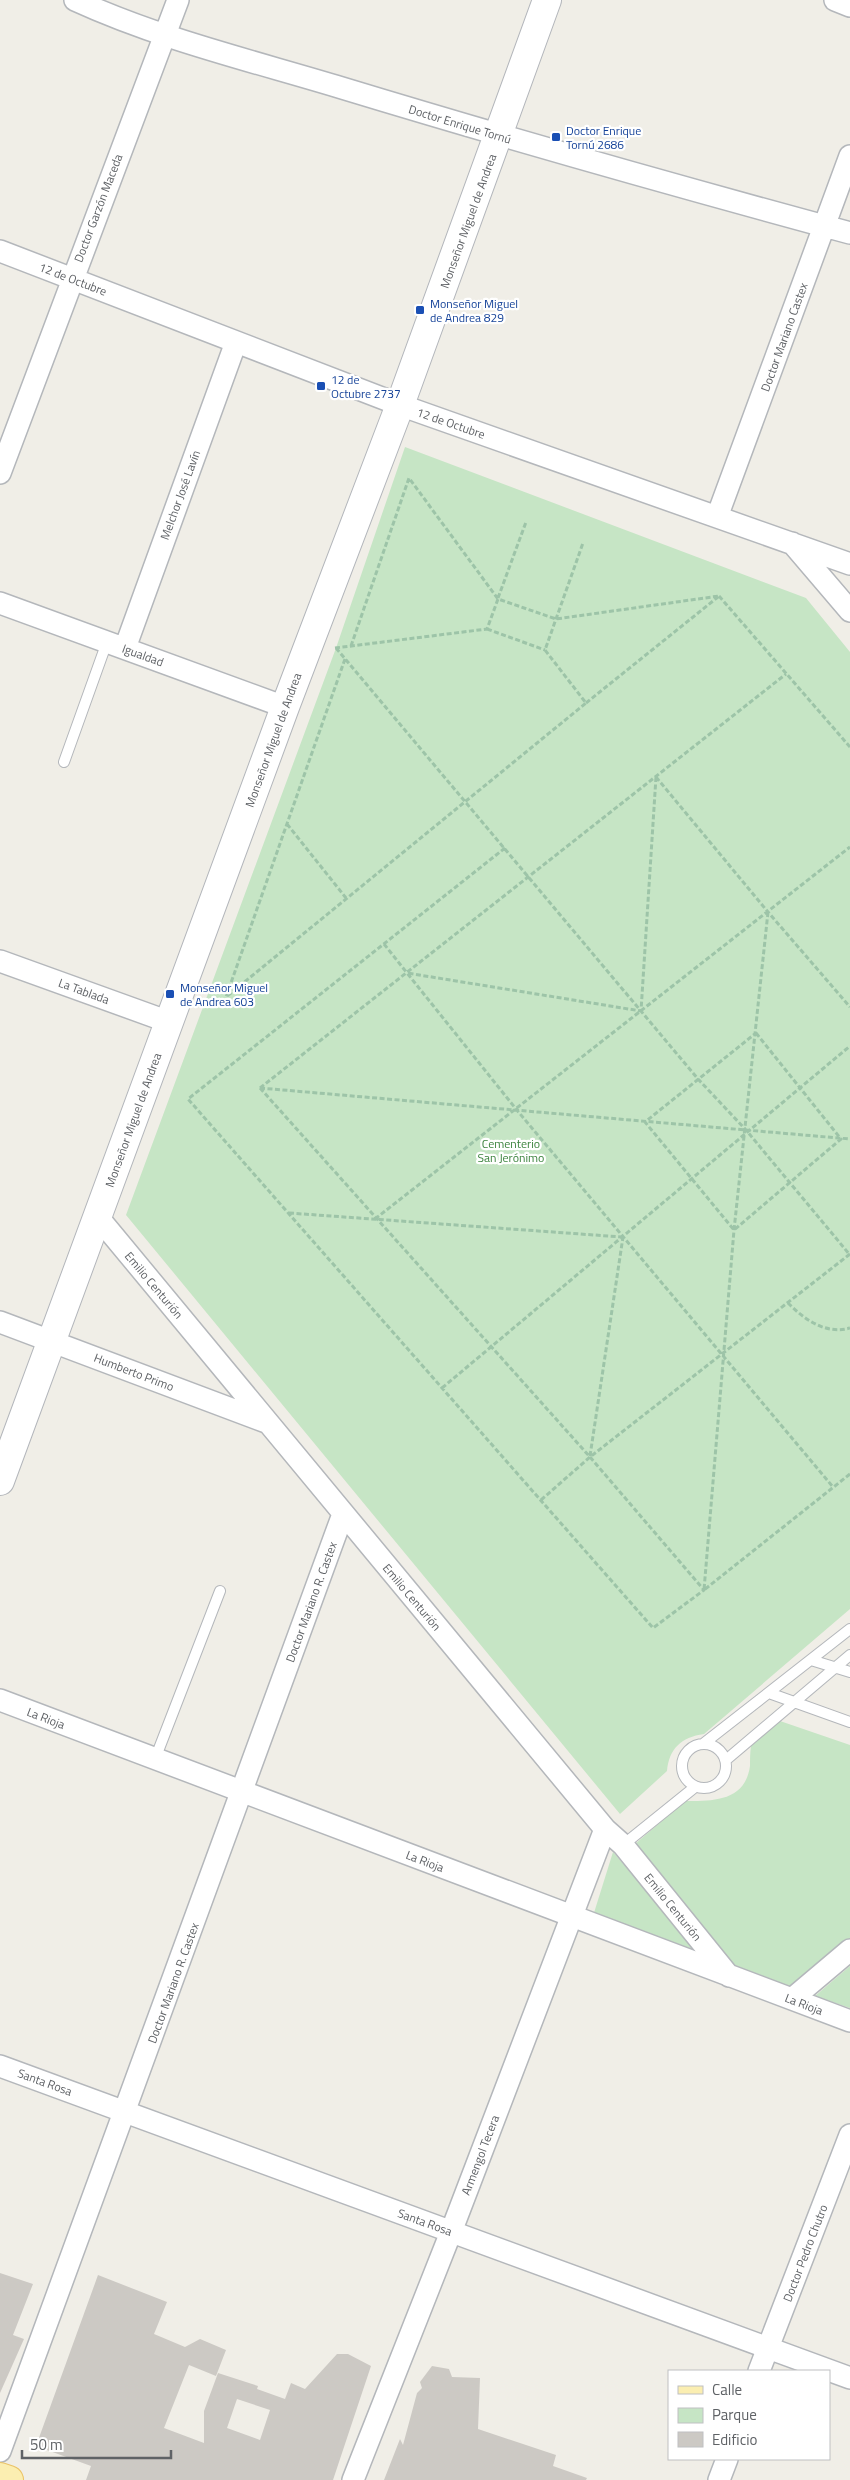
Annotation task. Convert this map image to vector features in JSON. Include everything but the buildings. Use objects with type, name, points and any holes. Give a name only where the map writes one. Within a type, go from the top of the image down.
[{"type":"main road","name":"Monseñor Miguel de Andrea","points":[[0,1481],[285,707],[500,136],[547,0]]},
{"type":"main road","points":[[0,2477],[9,2480]]},
{"type":"street","name":"Doctor Enrique Tornú","points":[[75,0],[104,13],[165,34],[500,136],[850,233]]},
{"type":"street","name":"Doctor Garzón Maceda","points":[[0,473],[178,0]]},
{"type":"street","points":[[835,0],[850,6]]},
{"type":"street","name":"Doctor Mariano Castex","points":[[717,517],[850,156]]},
{"type":"street","name":"12 de Octubre","points":[[0,251],[400,405],[850,564]]},
{"type":"street","name":"Melchor José Lavín","points":[[116,645],[236,342]]},
{"type":"street","points":[[792,543],[850,611]]},
{"type":"street","name":"Igualdad","points":[[0,603],[285,707]]},
{"type":"street","name":"La Tablada","points":[[0,961],[169,1022]]},
{"type":"street","name":"Emilio Centurión","points":[[97,1216],[605,1829],[623,1845],[729,1976]]},
{"type":"street","name":"Humberto Primo","points":[[0,1322],[268,1423]]},
{"type":"street","name":"Doctor Mariano R. Castex","points":[[0,2451],[126,2112],[343,1514]]},
{"type":"street","name":"La Rioja","points":[[0,1700],[850,2021]]},
{"type":"street","name":"Armengol Tecera","points":[[353,2480],[451,2232],[605,1829]]},
{"type":"street","points":[[792,1999],[850,1950]]},
{"type":"street","name":"Santa Rosa","points":[[0,2066],[828,2370]]},
{"type":"street","name":"Doctor Pedro Chutro","points":[[759,2370],[850,2134]]},
{"type":"street","name":"Santa Rosa","points":[[830,2371],[850,2378]]},
{"type":"street","points":[[719,2480],[727,2460]]},
{"type":"lane","points":[[64,762],[116,645]]},
{"type":"lane","points":[[156,1759],[220,1591]]},
{"type":"lane","points":[[703,1744],[717,1748],[726,1760],[725,1775],[721,1781],[709,1788],[694,1786],[684,1777],[682,1762],[689,1750],[703,1744],[850,1630]]},
{"type":"lane","points":[[726,1760],[850,1655]]},
{"type":"lane","points":[[811,1660],[850,1672]]},
{"type":"lane","points":[[769,1692],[850,1722]]},
{"type":"lane","points":[[623,1845],[694,1786]]},
{"type":"path","points":[[351,646],[410,478],[498,599],[556,619],[718,596]]},
{"type":"path","points":[[487,629],[526,522]]},
{"type":"path","points":[[545,650],[583,542]]},
{"type":"path","points":[[718,596],[850,747]]},
{"type":"path","points":[[345,659],[226,997],[465,800],[718,596]]},
{"type":"path","points":[[541,1500],[590,1457],[850,1254],[746,1130],[698,1079],[336,648],[487,629],[545,650],[586,703]]},
{"type":"path","points":[[260,1088],[786,674]]},
{"type":"path","points":[[656,777],[850,1007]]},
{"type":"path","points":[[641,1011],[656,777]]},
{"type":"path","points":[[287,824],[346,898]]},
{"type":"path","points":[[375,1219],[850,847]]},
{"type":"path","points":[[505,848],[188,1099],[653,1628],[850,1474]]},
{"type":"path","points":[[704,1590],[734,1230],[768,912]]},
{"type":"path","points":[[384,944],[516,1109],[833,1487]]},
{"type":"path","points":[[407,973],[641,1011]]},
{"type":"path","points":[[645,1122],[756,1033]]},
{"type":"path","points":[[756,1033],[841,1139]]},
{"type":"path","points":[[442,1388],[623,1237],[746,1130],[850,1046]]},
{"type":"path","points":[[260,1088],[850,1139]]},
{"type":"path","points":[[260,1088],[375,1219],[590,1457],[704,1590]]},
{"type":"path","points":[[645,1122],[734,1230]]},
{"type":"path","points":[[734,1230],[841,1139]]},
{"type":"path","points":[[288,1213],[623,1237]]},
{"type":"path","points":[[590,1457],[623,1237]]},
{"type":"path","points":[[788,1303],[802,1318],[814,1324],[831,1328],[850,1328]]},
{"type":"green space","name":"Cementerio San Jerónimo","points":[[405,447],[806,598],[850,652],[850,1609],[704,1734],[689,1738],[678,1745],[670,1756],[667,1771],[620,1814],[126,1215],[336,648]]},
{"type":"green space","points":[[780,1721],[850,1745],[850,1938],[790,1990],[734,1970],[635,1844],[685,1801],[706,1801],[726,1797],[742,1787],[750,1766],[751,1746]]},
{"type":"green space","points":[[613,1852],[703,1956],[593,1916]]},
{"type":"green space","points":[[850,1966],[850,2008],[815,1996]]},
{"type":"place","name":"Doctor Enrique Tornú 2686","points":[[556,137]]},
{"type":"place","name":"Monseñor Miguel de Andrea 829","points":[[420,310]]},
{"type":"place","name":"12 de Octubre 2737","points":[[321,386]]},
{"type":"place","name":"Monseñor Miguel de Andrea 603","points":[[170,994]]}]
